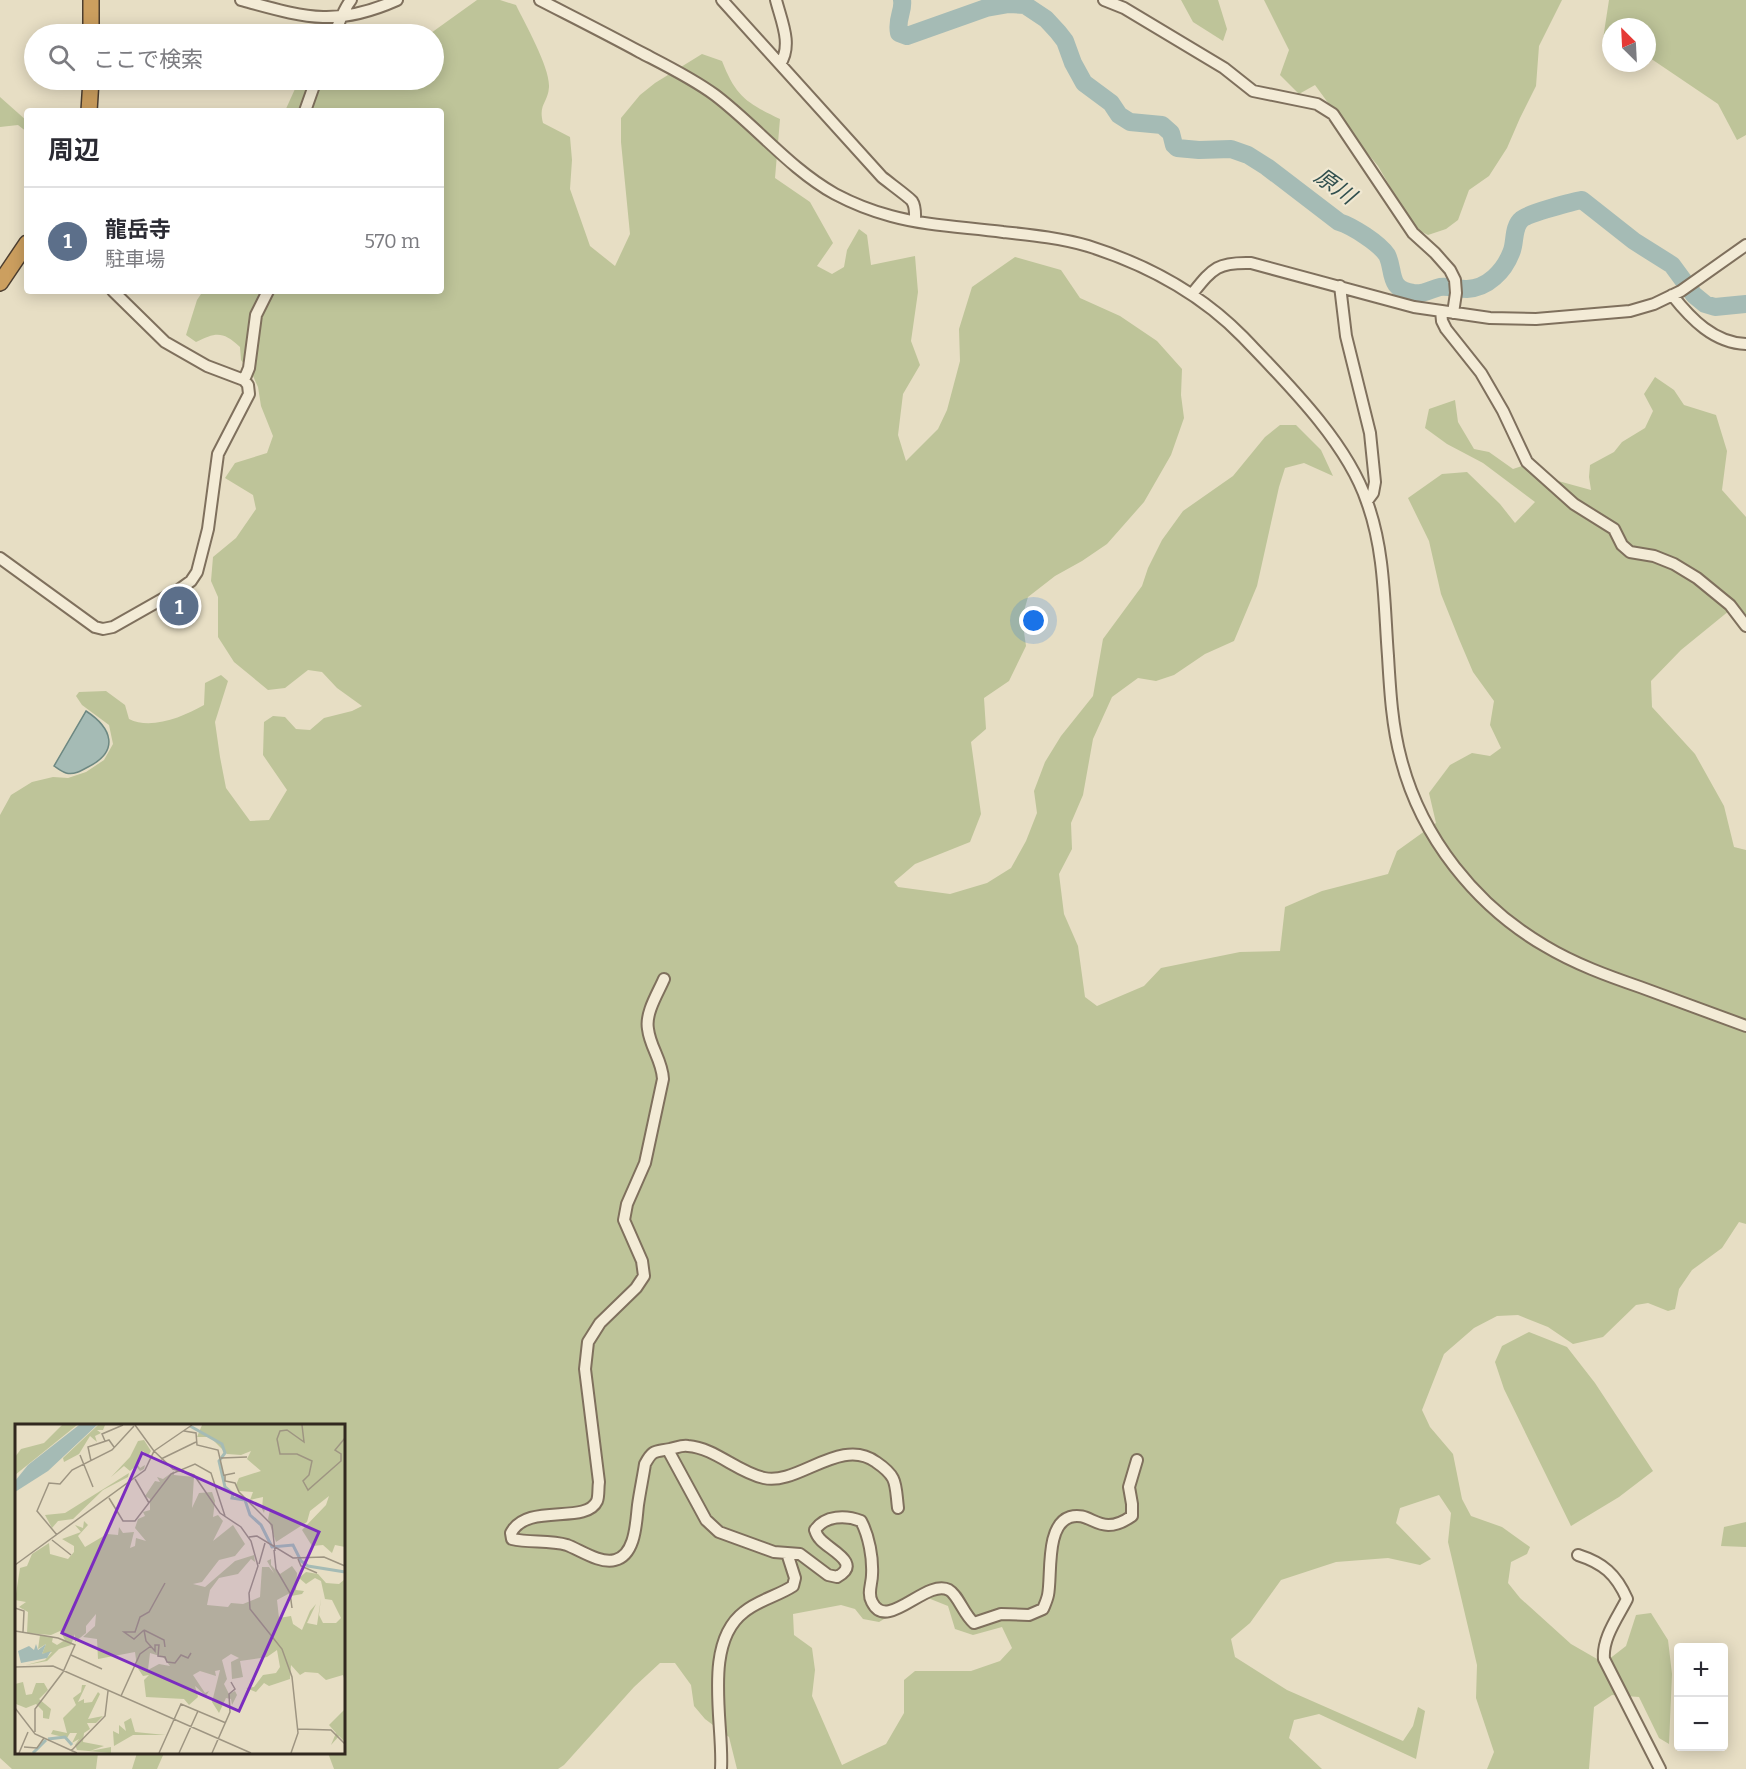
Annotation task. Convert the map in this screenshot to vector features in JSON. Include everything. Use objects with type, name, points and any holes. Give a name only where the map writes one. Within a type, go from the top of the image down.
[{"type":"highway","points":[[91,0],[91,24]]},
{"type":"highway","points":[[89,108],[90,90]]},
{"type":"highway","points":[[0,284],[24,248]]},
{"type":"street","points":[[241,0],[313,18],[360,15],[397,0]]},
{"type":"street","points":[[339,24],[343,10],[351,0]]},
{"type":"street","points":[[540,0],[661,63],[711,92],[803,171],[833,193],[883,213],[915,221],[1023,234],[1084,245],[1154,272],[1192,294],[1241,335],[1334,441],[1354,472],[1367,501],[1380,560],[1395,729],[1401,759],[1424,817],[1441,848],[1465,880],[1499,913],[1542,945],[1589,968],[1746,1026]]},
{"type":"street","points":[[722,0],[882,177],[901,194],[912,200],[915,221]]},
{"type":"street","points":[[776,0],[787,46],[780,64]]},
{"type":"street","points":[[1104,0],[1124,8],[1224,68],[1253,91],[1317,104],[1333,114],[1413,233],[1450,270],[1455,280],[1456,292],[1453,313]]},
{"type":"street","points":[[306,108],[312,90]]},
{"type":"street","points":[[1192,294],[1205,277],[1217,267],[1231,263],[1251,263],[1414,307],[1490,318],[1536,319],[1587,316],[1630,311],[1654,304],[1694,282],[1746,245]]},
{"type":"street","points":[[1340,286],[1346,336],[1370,433],[1375,482],[1373,493],[1367,501]]},
{"type":"street","points":[[1676,293],[1686,313],[1709,333],[1726,341],[1746,344]]},
{"type":"street","points":[[0,558],[95,627],[103,629],[113,627],[191,581],[197,572],[208,529],[218,454],[249,394],[248,385],[244,380],[207,366],[165,342],[116,294]]},
{"type":"street","points":[[244,380],[249,368],[256,315],[266,294]]},
{"type":"street","points":[[1441,311],[1446,329],[1481,373],[1503,411],[1527,462],[1574,504],[1614,529],[1622,545],[1630,552],[1654,556],[1674,564],[1697,578],[1730,605],[1746,626]]},
{"type":"street","points":[[664,979],[650,1013],[647,1028],[662,1067],[663,1080],[645,1163],[627,1204],[624,1220],[642,1261],[644,1276],[636,1288],[600,1323],[588,1342],[586,1350],[585,1369],[599,1482],[597,1500],[592,1508],[579,1512],[540,1515],[521,1522],[514,1527],[511,1533],[512,1539],[566,1545],[600,1559],[614,1561],[623,1556],[632,1542],[636,1529],[645,1464],[650,1455],[656,1450],[689,1446],[709,1452],[763,1478],[773,1479],[856,1453],[867,1455],[890,1472],[895,1483],[898,1508]]},
{"type":"street","points":[[668,1450],[706,1520],[720,1532],[774,1552],[800,1554],[828,1575],[837,1577],[844,1573],[847,1567],[845,1562],[818,1538],[815,1530],[818,1526],[839,1516],[848,1516],[861,1521],[865,1528],[872,1564],[871,1601],[878,1610],[888,1613],[938,1588],[948,1589],[967,1617],[974,1623],[1001,1614],[1029,1615],[1043,1609],[1048,1595],[1052,1542],[1062,1521],[1071,1516],[1108,1526],[1121,1524],[1132,1516],[1129,1487],[1137,1460]]},
{"type":"street","points":[[721,1769],[717,1696],[720,1660],[725,1639],[733,1623],[744,1612],[793,1586],[795,1578],[787,1553]]},
{"type":"street","points":[[1578,1556],[1603,1565],[1623,1590],[1627,1599],[1606,1640],[1603,1649],[1604,1659],[1660,1769]]},
{"type":"green space","points":[[477,0],[500,0],[516,5],[546,68],[549,87],[542,107],[543,123],[570,137],[572,160],[570,189],[590,246],[615,266],[630,234],[621,142],[621,118],[640,95],[655,83],[702,54],[722,61],[732,83],[744,98],[780,119],[775,178],[810,202],[833,243],[817,266],[832,274],[844,267],[847,250],[859,229],[867,235],[871,265],[915,256],[918,292],[911,341],[920,365],[903,394],[898,435],[906,461],[938,429],[947,410],[960,361],[959,329],[972,287],[1015,257],[1061,270],[1080,298],[1120,316],[1157,341],[1182,369],[1181,395],[1184,418],[1171,455],[1144,502],[1107,544],[1055,576],[1028,597],[1022,618],[1026,646],[1009,681],[984,698],[986,729],[971,742],[981,814],[970,842],[915,864],[894,882],[898,887],[950,894],[987,883],[1011,868],[1026,841],[1037,813],[1034,791],[1045,762],[1061,736],[1093,696],[1103,639],[1142,586],[1162,540],[1183,511],[1233,476],[1265,437],[1280,425],[1296,425],[1321,450],[1333,476],[1304,463],[1285,468],[1257,586],[1234,641],[1205,654],[1174,675],[1156,681],[1138,678],[1112,697],[1093,739],[1083,795],[1071,823],[1072,849],[1059,874],[1064,914],[1078,946],[1085,997],[1097,1006],[1144,986],[1161,968],[1240,952],[1280,951],[1285,907],[1322,891],[1388,874],[1397,851],[1436,823],[1429,793],[1450,765],[1472,753],[1490,756],[1501,748],[1490,725],[1494,701],[1473,672],[1459,639],[1441,594],[1429,541],[1408,498],[1442,474],[1467,472],[1500,504],[1515,523],[1535,502],[1483,463],[1447,444],[1425,428],[1429,409],[1455,400],[1458,422],[1474,449],[1489,452],[1513,469],[1522,466],[1551,479],[1591,490],[1590,465],[1614,452],[1622,442],[1645,428],[1653,411],[1644,394],[1655,377],[1674,390],[1684,405],[1716,415],[1727,451],[1722,490],[1746,517],[1746,620],[1735,606],[1681,650],[1651,681],[1652,707],[1695,754],[1724,806],[1734,847],[1746,850],[1746,1224],[1739,1222],[1722,1248],[1692,1270],[1679,1289],[1675,1309],[1668,1311],[1648,1303],[1636,1305],[1603,1337],[1573,1344],[1548,1327],[1518,1315],[1497,1316],[1474,1328],[1444,1354],[1422,1410],[1430,1427],[1453,1454],[1462,1499],[1471,1516],[1502,1527],[1530,1547],[1527,1554],[1511,1562],[1508,1583],[1520,1598],[1571,1644],[1604,1663],[1626,1646],[1636,1615],[1651,1613],[1668,1640],[1672,1674],[1669,1744],[1659,1738],[1639,1697],[1612,1695],[1594,1707],[1589,1769],[1487,1769],[1494,1752],[1476,1698],[1477,1665],[1448,1542],[1451,1513],[1439,1495],[1400,1508],[1396,1523],[1431,1559],[1420,1565],[1388,1558],[1336,1562],[1281,1580],[1250,1623],[1231,1639],[1235,1657],[1287,1690],[1403,1741],[1413,1726],[1418,1707],[1425,1711],[1416,1759],[1319,1714],[1294,1720],[1289,1738],[1322,1769],[737,1769],[729,1737],[705,1719],[694,1706],[691,1685],[675,1663],[660,1663],[634,1687],[558,1769],[334,1769],[328,1754],[345,1754],[345,1424],[15,1424],[15,1754],[98,1754],[96,1769],[12,1769],[0,1758],[0,815],[11,795],[32,782],[53,777],[68,778],[86,772],[104,760],[113,744],[109,725],[82,705],[76,696],[79,692],[106,691],[125,705],[129,719],[157,723],[177,718],[204,705],[205,683],[221,675],[228,681],[215,722],[226,788],[250,821],[269,820],[287,790],[263,755],[264,722],[273,716],[285,717],[296,729],[310,730],[324,718],[362,706],[337,688],[322,672],[308,670],[285,688],[268,690],[234,662],[218,637],[218,597],[211,581],[213,557],[236,538],[256,509],[253,495],[225,478],[235,463],[267,453],[273,436],[261,406],[258,387],[241,360],[240,347],[224,336],[209,336],[196,342],[186,335],[197,300],[201,294],[444,294],[444,108],[286,108],[294,90],[444,90],[444,24]],"holes":[[[923,1596],[948,1606],[955,1629],[973,1635],[1002,1627],[1012,1648],[1000,1661],[971,1671],[915,1671],[904,1680],[904,1713],[886,1744],[842,1765],[812,1696],[815,1670],[812,1648],[794,1635],[793,1614],[841,1605],[855,1609],[863,1619],[879,1622]]]},
{"type":"green space","points":[[1181,0],[1218,0],[1227,29],[1223,41],[1193,22]]},
{"type":"green space","points":[[1264,0],[1562,0],[1539,46],[1536,86],[1507,148],[1489,176],[1469,190],[1458,220],[1446,229],[1428,235],[1414,228],[1378,166],[1315,85],[1299,94],[1280,75],[1289,50]]},
{"type":"green space","points":[[1609,0],[1746,0],[1746,135],[1737,140],[1718,104],[1656,62],[1656,18],[1606,18]]},
{"type":"green space","points":[[0,97],[24,118],[24,130],[18,125],[0,127]]},
{"type":"green space","points":[[1529,1332],[1567,1347],[1595,1383],[1653,1471],[1619,1497],[1571,1526],[1504,1389],[1495,1362],[1502,1346]]},
{"type":"green space","points":[[1746,1522],[1746,1547],[1721,1546],[1724,1527]]},
{"type":"green space","points":[[136,1754],[164,1754],[157,1769],[132,1769]]},
{"type":"water","points":[[86,711],[102,725],[109,739],[108,747],[98,761],[88,767],[75,773],[64,772],[54,766]]},
{"type":"waterway","name":"原川","points":[[902,0],[898,23],[899,33],[907,36],[986,8],[1009,4],[1025,5],[1046,19],[1058,32],[1065,41],[1084,83],[1111,103],[1119,115],[1130,122],[1162,125],[1171,133],[1177,148],[1231,149],[1248,155],[1339,222],[1358,231],[1378,245],[1387,255],[1395,283],[1405,291],[1420,293],[1440,287],[1467,289],[1488,282],[1500,272],[1508,260],[1515,231],[1522,219],[1541,211],[1582,200],[1634,241],[1672,265],[1694,295],[1705,304],[1715,307],[1746,304]]},
{"type":"place","name":"龍岳寺","points":[[179,606]]}]
